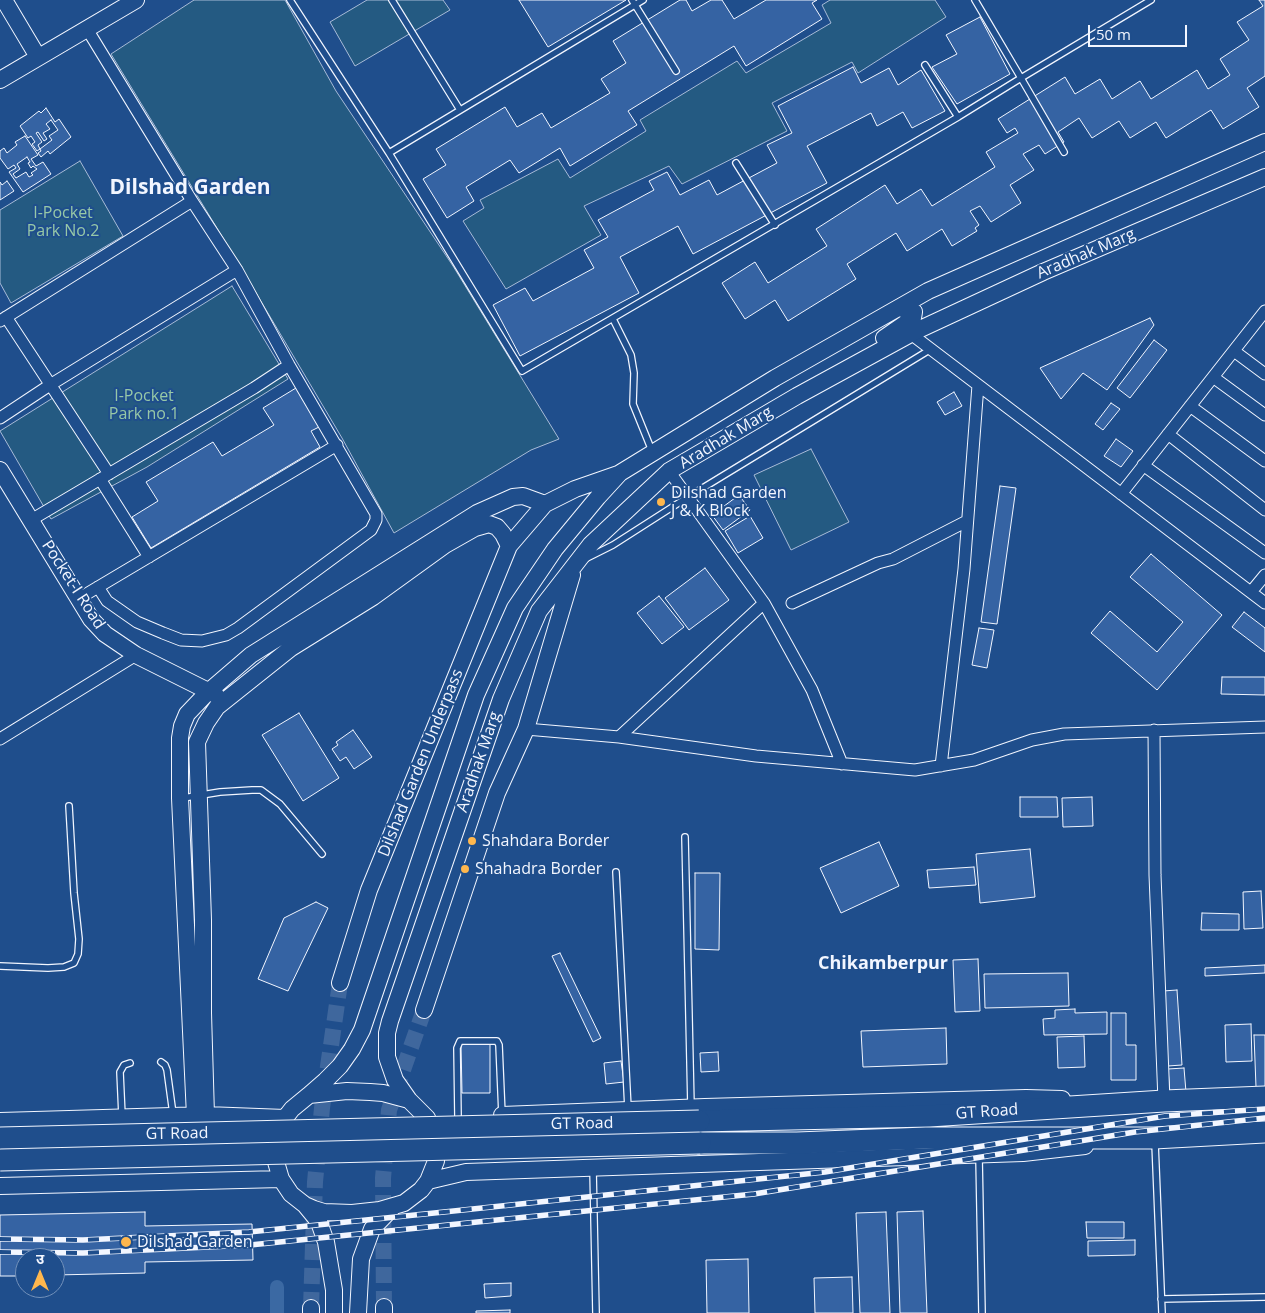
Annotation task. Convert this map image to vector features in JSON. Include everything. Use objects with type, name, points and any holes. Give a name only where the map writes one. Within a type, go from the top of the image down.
[{"type":"highway","name":"GT Road","points":[[0,1138],[695,1115],[801,1120],[930,1116],[1265,1096]]},
{"type":"highway","name":"GT Road","points":[[0,1160],[700,1143],[797,1143],[926,1138],[1152,1138],[1265,1132]]},
{"type":"main road","points":[[4,0],[38,57]]},
{"type":"main road","points":[[0,80],[136,0]]},
{"type":"main road","name":"Aradhak Marg","points":[[509,546],[545,504],[575,489],[620,473],[775,378],[928,291],[1265,142]]},
{"type":"main road","name":"Aradhak Marg","points":[[409,1100],[394,1080],[387,1057],[387,1033],[390,1021],[501,699],[539,611],[591,544],[669,471],[875,353],[1043,272],[1265,177]]},
{"type":"main road","points":[[875,353],[885,336],[913,318],[914,312],[898,308]]},
{"type":"main road","name":"Pocket-I Road","points":[[0,470],[78,598],[105,634],[136,655],[226,700]]},
{"type":"main road","name":"Aradhak Marg","points":[[309,1095],[340,1066],[352,1049],[365,1024],[476,695],[515,608],[555,549],[620,473]]},
{"type":"main road","points":[[200,1116],[180,798],[180,738],[187,714],[208,692],[251,655],[313,626],[513,497],[523,496],[545,504]]},
{"type":"main road","points":[[480,519],[497,527],[509,546]]},
{"type":"main road","name":"Dilshad Garden Underpass","points":[[340,982],[369,890],[509,546]]},
{"type":"main road","points":[[424,1010],[498,793],[526,729],[576,564]]},
{"type":"main road","points":[[200,1116],[203,920],[197,742],[206,723],[217,707],[291,648],[313,626]]},
{"type":"main road","points":[[305,1205],[324,1212],[352,1214],[394,1206],[413,1197],[428,1182],[435,1166],[437,1150],[432,1128],[427,1118],[409,1100],[383,1093],[347,1091],[309,1095],[292,1109],[280,1126],[275,1144],[276,1162],[281,1179],[292,1194],[305,1205],[319,1222],[326,1242],[334,1290],[334,1313]]},
{"type":"main road","name":"GT Road","points":[[427,1118],[628,1111],[695,1115],[1026,1098],[1164,1101]]},
{"type":"main road","name":"GT Road","points":[[0,1121],[173,1116],[285,1118]]},
{"type":"main road","name":"GT Road","points":[[428,1182],[466,1172],[1023,1153],[1152,1138]]},
{"type":"main road","points":[[0,1186],[281,1179]]},
{"type":"main road","points":[[358,1313],[360,1259],[372,1229],[394,1206]]},
{"type":"street","points":[[87,30],[192,201],[237,270],[289,365],[376,514],[376,520],[371,530],[238,628],[226,634],[202,641],[181,640],[137,622],[107,600],[98,587]]},
{"type":"street","points":[[149,557],[50,385],[3,319],[192,201]]},
{"type":"street","points":[[0,418],[50,385],[237,270]]},
{"type":"street","points":[[1121,494],[1264,314]]},
{"type":"street","points":[[911,334],[1265,603]]},
{"type":"street","points":[[1234,351],[1265,374]]},
{"type":"street","points":[[31,520],[254,388],[289,365]]},
{"type":"street","points":[[1213,377],[1265,415]]},
{"type":"street","points":[[942,766],[964,569],[978,385]]},
{"type":"street","points":[[1190,406],[1265,461]]},
{"type":"street","points":[[1168,434],[1265,510]]},
{"type":"street","points":[[78,598],[337,445]]},
{"type":"street","points":[[1143,465],[1265,553]]},
{"type":"street","points":[[669,471],[764,603],[812,690],[842,764]]},
{"type":"street","points":[[792,603],[893,559],[967,521]]},
{"type":"street","points":[[1251,592],[1265,575]]},
{"type":"street","points":[[619,737],[764,603]]},
{"type":"street","points":[[0,739],[136,655]]},
{"type":"street","points":[[526,729],[619,737],[756,756],[915,770],[974,760],[1032,740],[1064,734],[1265,727]]},
{"type":"street","points":[[1154,730],[1155,875],[1164,1101]]},
{"type":"lane","points":[[290,0],[389,153],[522,371],[775,225],[1151,0]]},
{"type":"lane","points":[[392,0],[460,110]]},
{"type":"lane","points":[[389,153],[634,2],[643,0]]},
{"type":"lane","points":[[975,0],[1064,152]]},
{"type":"lane","points":[[634,2],[676,71]]},
{"type":"lane","points":[[925,65],[958,117]]},
{"type":"lane","points":[[736,163],[775,225]]},
{"type":"lane","points":[[613,319],[631,355],[634,373],[633,404],[653,453]]},
{"type":"lane","points":[[576,564],[613,545],[688,497],[931,349]]},
{"type":"lane","points":[[180,798],[261,790],[280,804],[322,854]]},
{"type":"lane","points":[[0,966],[64,967],[74,963],[78,954],[70,806]]},
{"type":"lane","points":[[685,836],[695,1115]]},
{"type":"lane","points":[[616,872],[628,1111]]},
{"type":"lane","points":[[458,1117],[457,1048],[460,1041],[497,1041],[499,1045],[502,1116]]},
{"type":"lane","points":[[161,1062],[167,1070],[173,1116]]},
{"type":"lane","points":[[122,1118],[120,1072],[124,1065],[130,1064]]},
{"type":"lane","points":[[1152,1138],[1162,1313]]},
{"type":"lane","points":[[979,1155],[982,1313]]},
{"type":"lane","points":[[593,1167],[596,1313]]},
{"type":"lane","points":[[1161,1299],[1265,1297]]},
{"type":"green space","points":[[194,0],[285,0],[336,91],[453,266],[559,439],[531,450],[394,533],[342,438],[111,54]]},
{"type":"green space","points":[[367,0],[443,0],[450,10],[355,66],[330,22]]},
{"type":"green space","points":[[830,0],[935,0],[946,17],[858,73],[852,62],[772,103],[787,131],[682,184],[669,166],[584,206],[601,235],[506,289],[463,221],[484,208],[480,200],[558,159],[570,178],[646,131],[640,120],[737,61],[746,73],[831,23],[822,5]]},
{"type":"green space","name":"I-Pocket Park No.2","points":[[80,161],[123,236],[11,303],[0,283],[0,210]]},
{"type":"green space","name":"I-Pocket Park no.1","points":[[232,286],[288,379],[147,467],[51,519],[0,431]]},
{"type":"green space","points":[[811,449],[849,522],[791,550],[754,475]]},
{"type":"building","points":[[519,0],[626,0],[548,47]]},
{"type":"building","points":[[680,0],[686,0],[692,11],[711,0],[722,0],[734,19],[766,0],[817,0],[812,3],[822,19],[746,66],[734,46],[628,111],[637,125],[570,166],[560,148],[519,173],[510,160],[466,187],[474,201],[447,218],[423,179],[446,165],[436,149],[505,107],[517,127],[542,113],[551,128],[610,93],[601,79],[626,63],[613,41]]},
{"type":"building","points":[[1259,0],[1265,0],[1265,76],[1247,88],[1259,107],[1223,129],[1211,110],[1166,138],[1156,122],[1130,138],[1119,121],[1092,138],[1079,118],[1058,132],[1064,142],[1045,154],[1039,145],[1023,154],[1034,170],[1010,185],[1021,203],[991,222],[980,206],[970,211],[979,225],[975,228],[977,231],[952,246],[942,229],[907,251],[896,233],[847,264],[856,279],[788,321],[775,300],[745,319],[722,283],[755,262],[768,283],[827,246],[816,229],[885,185],[897,204],[921,189],[932,206],[995,167],[986,152],[1018,133],[1015,128],[1007,133],[998,119],[1065,77],[1075,94],[1100,79],[1112,99],[1140,81],[1151,99],[1197,70],[1208,89],[1230,75],[1220,59],[1249,40],[1237,22],[1263,6]]},
{"type":"building","points":[[980,17],[1010,74],[957,104],[932,67],[957,54],[946,35]]},
{"type":"building","points":[[853,67],[861,83],[889,68],[898,85],[921,70],[945,111],[912,128],[903,112],[877,126],[871,113],[807,146],[827,183],[693,254],[678,226],[620,257],[639,293],[520,356],[493,305],[525,288],[533,301],[594,268],[584,250],[608,237],[598,220],[654,190],[649,181],[667,172],[680,195],[709,180],[717,195],[777,163],[767,145],[792,133],[778,106]]},
{"type":"building","points":[[46,108],[55,122],[59,119],[71,137],[50,154],[48,151],[41,157],[38,153],[41,151],[40,149],[37,151],[32,144],[35,142],[31,136],[28,138],[20,126],[39,111],[41,113]],"holes":[[[51,120],[58,130],[49,136],[52,140],[40,149],[38,145],[42,142],[36,133],[38,132],[44,141],[47,139],[43,133],[50,129],[46,124]]]},
{"type":"building","points":[[25,136],[38,155],[31,159],[36,166],[43,162],[51,174],[23,192],[9,172],[16,168],[14,165],[8,169],[0,158],[0,151],[4,148],[7,153],[17,145],[15,142]],"holes":[[[27,157],[30,162],[28,163],[31,168],[33,166],[37,169],[31,173],[33,175],[29,177],[26,172],[16,178],[13,174],[20,169],[17,164]]]},
{"type":"building","points":[[7,181],[14,191],[0,200],[0,182],[2,185]]},
{"type":"building","points":[[1150,318],[1154,325],[1107,390],[1083,373],[1061,399],[1040,368]]},
{"type":"building","points":[[1154,340],[1167,350],[1130,398],[1117,388]]},
{"type":"building","points":[[296,388],[319,427],[311,431],[320,447],[151,548],[132,517],[158,501],[146,482],[213,442],[222,456],[274,425],[263,408]]},
{"type":"building","points":[[954,392],[962,406],[945,415],[937,402]]},
{"type":"building","points":[[1111,403],[1120,409],[1103,430],[1095,424]]},
{"type":"building","points":[[1116,439],[1133,451],[1121,467],[1104,456]]},
{"type":"building","points":[[1000,486],[1016,488],[997,624],[981,622]]},
{"type":"building","points":[[739,495],[750,510],[723,530],[712,515]]},
{"type":"building","points":[[750,516],[763,538],[738,553],[725,531]]},
{"type":"building","points":[[1151,554],[1222,615],[1157,690],[1091,633],[1110,611],[1157,652],[1183,622],[1130,577]]},
{"type":"building","points":[[705,568],[729,600],[689,630],[665,598]]},
{"type":"building","points":[[659,596],[684,627],[662,644],[637,613]]},
{"type":"building","points":[[1244,612],[1265,628],[1265,652],[1232,627]]},
{"type":"building","points":[[979,628],[994,630],[987,668],[972,665]]},
{"type":"building","points":[[1222,677],[1265,677],[1265,695],[1221,694]]},
{"type":"building","points":[[299,713],[339,778],[303,801],[262,735]]},
{"type":"building","points":[[353,730],[372,757],[354,769],[346,757],[340,761],[332,749],[338,745],[336,742]]},
{"type":"building","points":[[1020,797],[1057,797],[1058,817],[1020,817]]},
{"type":"building","points":[[1092,797],[1093,826],[1063,827],[1062,798]]},
{"type":"building","points":[[879,842],[899,886],[841,913],[820,868]]},
{"type":"building","points":[[1030,849],[1035,897],[980,903],[976,854]]},
{"type":"building","points":[[974,867],[976,885],[929,888],[927,870]]},
{"type":"building","points":[[695,873],[720,873],[719,950],[695,949]]},
{"type":"building","points":[[1261,891],[1263,928],[1244,929],[1243,892]]},
{"type":"building","points":[[316,902],[328,908],[288,991],[258,979],[284,918]]},
{"type":"building","points":[[1202,913],[1239,914],[1239,930],[1201,930]]},
{"type":"building","points":[[560,953],[601,1038],[593,1042],[552,956]]},
{"type":"building","points":[[978,959],[980,1011],[955,1012],[953,960]]},
{"type":"building","points":[[1265,965],[1265,973],[1205,976],[1205,968]]},
{"type":"building","points":[[1068,973],[1069,1006],[985,1008],[984,974]]},
{"type":"building","points":[[1177,990],[1182,1065],[1168,1066],[1163,991]]},
{"type":"building","points":[[1075,1009],[1075,1013],[1107,1012],[1107,1034],[1044,1035],[1043,1019],[1055,1018],[1055,1010]]},
{"type":"building","points":[[1111,1013],[1126,1013],[1126,1045],[1136,1045],[1136,1080],[1111,1080]]},
{"type":"building","points":[[1251,1024],[1252,1061],[1226,1062],[1225,1025]]},
{"type":"building","points":[[946,1028],[947,1064],[863,1067],[861,1031]]},
{"type":"building","points":[[1254,1035],[1265,1035],[1265,1087],[1256,1087]]},
{"type":"building","points":[[1084,1036],[1085,1067],[1058,1068],[1057,1037]]},
{"type":"building","points":[[461,1044],[490,1044],[490,1093],[462,1093]]},
{"type":"building","points":[[718,1052],[719,1071],[701,1072],[700,1053]]},
{"type":"building","points":[[621,1061],[624,1082],[606,1084],[604,1063]]},
{"type":"building","points":[[1184,1068],[1186,1092],[1170,1094],[1168,1069]]},
{"type":"building","points":[[923,1211],[927,1313],[900,1313],[897,1212]]},
{"type":"building","name":"Dilshad Garden","points":[[145,1212],[145,1226],[252,1224],[253,1260],[145,1262],[145,1273],[65,1275],[65,1248],[15,1248],[15,1276],[0,1276],[0,1215]]},
{"type":"building","points":[[886,1212],[890,1313],[860,1313],[856,1213]]},
{"type":"building","points":[[1086,1222],[1124,1222],[1124,1238],[1087,1238]]},
{"type":"building","points":[[1135,1240],[1135,1255],[1088,1256],[1088,1241]]},
{"type":"building","points":[[748,1259],[749,1313],[707,1313],[706,1260]]},
{"type":"building","points":[[852,1277],[853,1313],[815,1313],[814,1278]]},
{"type":"building","points":[[511,1283],[511,1296],[485,1298],[484,1284]]},
{"type":"building","points":[[510,1310],[510,1313],[476,1313],[476,1311]]},
{"type":"waterway","points":[[277,1287],[277,1313]]},
{"type":"tunnel","points":[[311,1308],[315,1182],[322,1108],[340,983]]},
{"type":"tunnel","points":[[384,1307],[383,1178],[389,1110],[424,1010]]},
{"type":"railway","points":[[0,1239],[83,1240],[249,1232],[444,1212],[825,1172],[1165,1116],[1265,1109]]},
{"type":"railway","points":[[0,1252],[83,1253],[250,1245],[754,1194],[1135,1132],[1265,1118]]},
{"type":"place","name":"Dilshad Garden J & K Block","points":[[661,502]]},
{"type":"place","name":"Shahdara Border","points":[[472,841]]},
{"type":"place","name":"Shahadra Border","points":[[465,869]]},
{"type":"place","name":"Dilshad Garden","points":[[126,1242]]},
{"type":"district","name":"Dilshad Garden","points":[[190,188]]},
{"type":"district","name":"Chikamberpur","points":[[883,964]]}]
